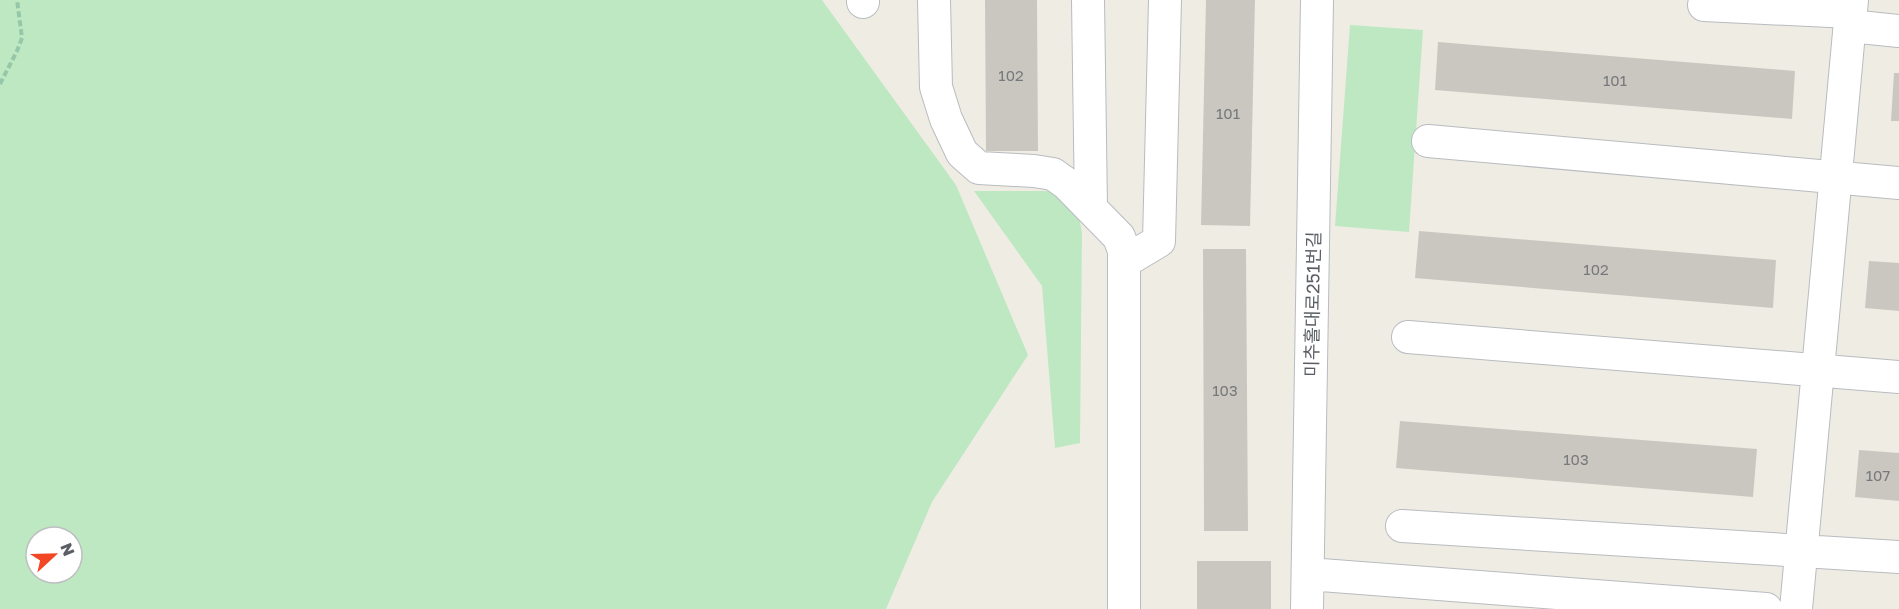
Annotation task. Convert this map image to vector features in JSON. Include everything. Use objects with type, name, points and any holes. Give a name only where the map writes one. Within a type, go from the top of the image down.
[{"type":"street","points":[[934,0],[936,87],[946,119],[962,153],[979,168],[1053,174],[1067,184],[1119,237],[1124,251],[1124,609]]},
{"type":"street","points":[[1088,0],[1091,208]]},
{"type":"street","points":[[1124,262],[1159,241],[1165,0]]},
{"type":"street","name":"미추홀대로251번길","points":[[1307,609],[1317,0]]},
{"type":"street","points":[[1704,5],[1770,4],[1851,13],[1899,31]]},
{"type":"street","points":[[1796,609],[1851,13]]},
{"type":"street","points":[[1428,141],[1899,183]]},
{"type":"street","points":[[1408,337],[1899,377]]},
{"type":"street","points":[[1402,526],[1899,558]]},
{"type":"street","points":[[1308,574],[1766,609]]},
{"type":"path","points":[[0,84],[18,51],[22,38],[17,0]]},
{"type":"green space","points":[[0,0],[822,0],[956,185],[1028,355],[932,502],[886,609],[0,609]]},
{"type":"green space","points":[[1350,25],[1423,30],[1409,232],[1335,226]]},
{"type":"green space","points":[[974,191],[1053,191],[1079,216],[1082,233],[1080,443],[1055,448],[1042,286]]},
{"type":"building","points":[[985,0],[1037,0],[1038,151],[986,151]]},
{"type":"building","points":[[1206,0],[1255,0],[1250,226],[1201,225]]},
{"type":"building","points":[[1438,42],[1795,71],[1792,119],[1435,90]]},
{"type":"building","points":[[1894,73],[1899,73],[1899,121],[1891,121]]},
{"type":"building","points":[[1419,231],[1776,260],[1773,308],[1415,278]]},
{"type":"building","points":[[1203,249],[1246,249],[1248,531],[1204,531]]},
{"type":"building","points":[[1869,261],[1899,263],[1899,311],[1865,308]]},
{"type":"building","points":[[1400,421],[1757,449],[1753,497],[1396,468]]},
{"type":"building","points":[[1859,450],[1899,453],[1899,501],[1855,497]]},
{"type":"building","points":[[1197,561],[1271,561],[1271,609],[1197,609]]}]
